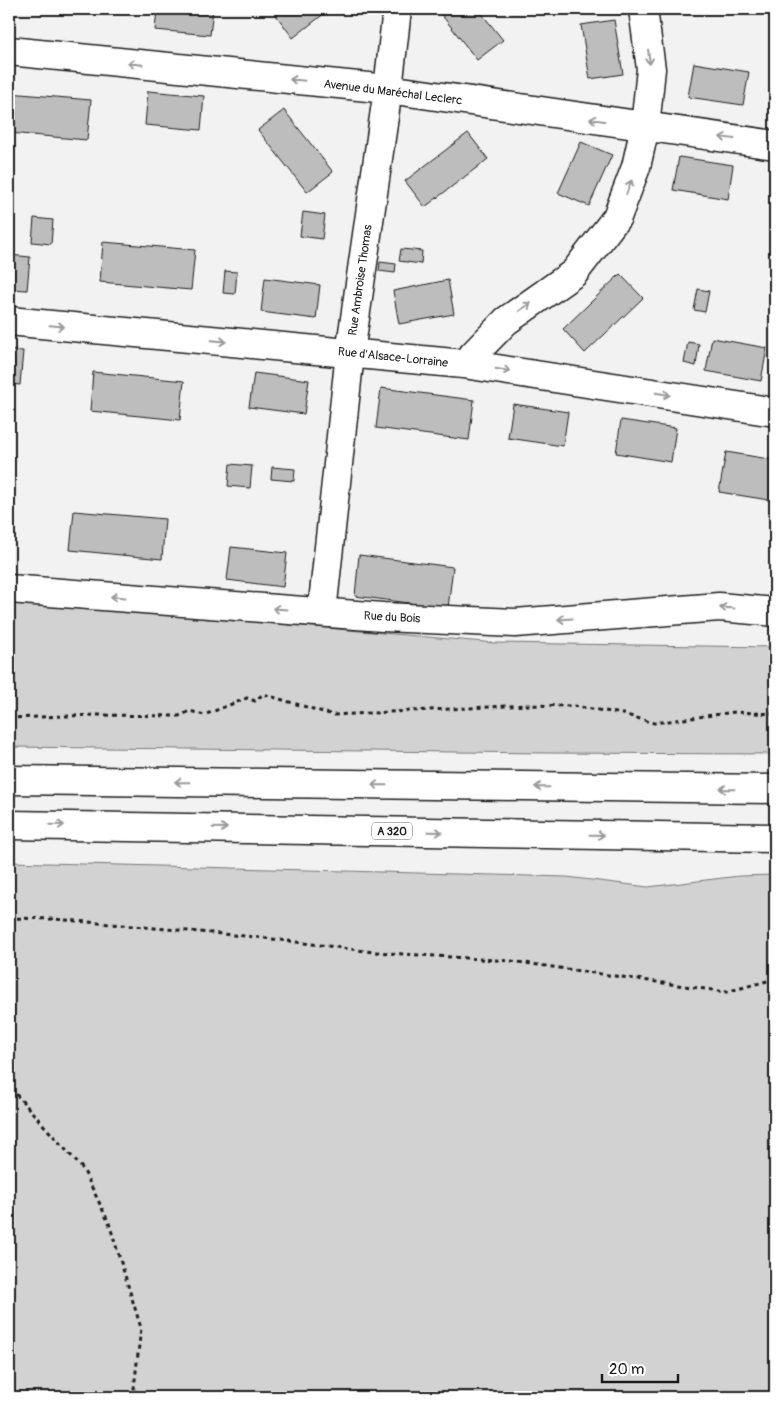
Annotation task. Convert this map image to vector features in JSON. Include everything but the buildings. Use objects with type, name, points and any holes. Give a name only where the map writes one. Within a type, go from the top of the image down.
[{"type":"main road","name":"Rue Ambroise Thomas","points":[[322,612],[350,352],[388,89],[397,9]]},
{"type":"main road","points":[[464,364],[506,321],[574,273],[617,217],[636,167],[645,127],[651,69],[643,9]]},
{"type":"main road","name":"Avenue du Maréchal Leclerc","points":[[9,51],[388,89],[775,145]]},
{"type":"main road","name":"Rue d'Alsace-Lorraine","points":[[9,321],[464,364],[775,412]]},
{"type":"main road","name":"Rue du Bois","points":[[9,589],[322,612],[515,623],[719,607],[775,612]]},
{"type":"main road","points":[[9,780],[775,789]]},
{"type":"main road","name":"A 320","points":[[9,825],[775,838]]},
{"type":"path","points":[[9,718],[97,715],[178,716],[190,711],[204,715],[247,698],[255,701],[263,694],[334,715],[527,706],[574,706],[624,714],[654,723],[735,712],[775,714]]},
{"type":"path","points":[[9,918],[54,919],[256,937],[374,952],[511,962],[726,992],[775,979]]},
{"type":"path","points":[[9,1091],[14,1092],[83,1169],[109,1223],[141,1328],[132,1397]]},
{"type":"shaded area","points":[[9,600],[495,643],[775,647],[775,754],[9,747]]},
{"type":"shaded area","points":[[9,862],[567,877],[648,887],[739,876],[775,875],[775,1397],[9,1397]]}]
